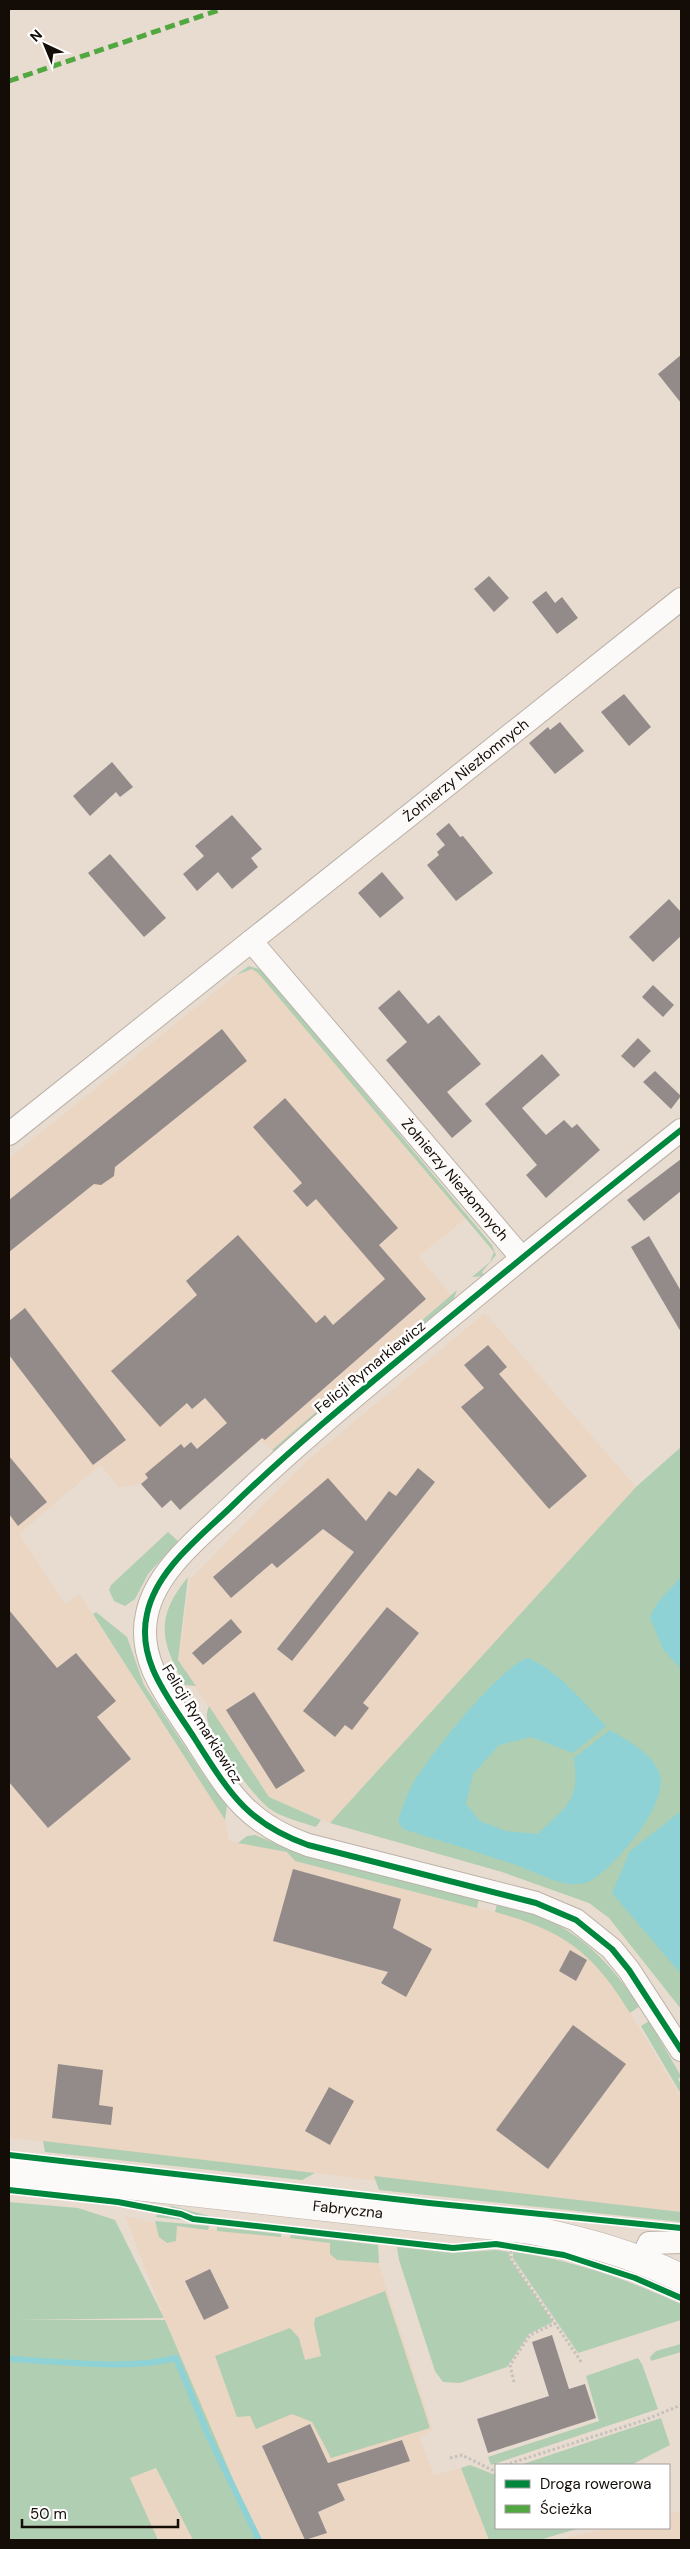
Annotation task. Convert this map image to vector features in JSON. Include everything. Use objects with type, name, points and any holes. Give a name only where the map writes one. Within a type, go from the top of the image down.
[{"type":"street","name":"Żołnierzy Niezłomnych","points":[[9,1134],[681,599]]},
{"type":"street","name":"Żołnierzy Niezłomnych","points":[[250,941],[522,1258]]},
{"type":"street","name":"Felicji Rymarkiewicz","points":[[681,1130],[313,1430],[192,1546],[163,1578],[151,1599],[145,1625],[147,1655],[159,1682],[225,1786],[259,1822],[286,1837],[308,1845],[536,1903],[576,1920],[612,1948],[634,1976],[681,2050]]},
{"type":"street","name":"Fabryczna","points":[[9,2172],[532,2230],[597,2244],[641,2260],[681,2278]]},
{"type":"street","points":[[641,2260],[649,2243],[681,2242]]},
{"type":"path","points":[[504,2245],[521,2248]]},
{"type":"path","points":[[511,2250],[511,2258],[582,2363]]},
{"type":"path","points":[[514,2382],[510,2365],[530,2335],[556,2323]]},
{"type":"path","points":[[508,2464],[645,2420],[681,2405]]},
{"type":"path","points":[[450,2458],[462,2456],[492,2470],[495,2468]]},
{"type":"shaded area","points":[[252,969],[258,973],[466,1218],[419,1256],[451,1295],[272,1450],[261,1440],[180,1510],[171,1500],[162,1508],[141,1484],[119,1487],[100,1465],[19,1534],[65,1604],[79,1593],[225,1820],[229,1841],[287,1852],[296,1861],[516,1917],[561,1936],[588,1955],[614,1986],[681,2097],[681,2213],[461,2192],[315,2173],[9,2138],[9,1158],[236,975]]},
{"type":"shaded area","points":[[485,1313],[636,1487],[330,1823],[269,1797],[178,1661],[190,1579],[308,1460]]},
{"type":"shaded area","points":[[125,2216],[156,2223],[373,2246],[433,2430],[419,2437],[434,2475],[461,2468],[489,2540],[259,2540],[164,2318]]},
{"type":"shaded area","points":[[156,2468],[193,2540],[158,2540],[129,2478]]},
{"type":"shaded area","points":[[681,2511],[681,2540],[555,2540],[605,2529],[670,2529],[670,2514]]},
{"type":"green space","points":[[249,966],[262,970],[492,1245],[496,1255],[482,1272],[486,1276],[472,1277],[490,1262],[494,1252],[258,973],[252,969],[236,975]]},
{"type":"green space","points":[[457,1290],[453,1301],[275,1452],[272,1450]]},
{"type":"green space","points":[[681,1447],[681,2009],[609,1918],[589,1903],[502,1872],[330,1823],[636,1487]]},
{"type":"green space","points":[[168,1532],[178,1541],[148,1574],[135,1599],[125,1606],[114,1601],[109,1590],[111,1585]]},
{"type":"green space","points":[[188,1577],[178,1660],[196,1686],[185,1685],[166,1643],[165,1630],[170,1605]]},
{"type":"green space","points":[[96,1612],[127,1637],[144,1685],[207,1780],[227,1805],[225,1820],[93,1614]]},
{"type":"green space","points":[[209,1706],[269,1797],[321,1820],[316,1827],[292,1820],[275,1812],[254,1793],[233,1766],[215,1737],[207,1716]]},
{"type":"green space","points":[[255,1835],[287,1848],[479,1898],[477,1908],[295,1861],[287,1852],[238,1843],[247,1836]]},
{"type":"green space","points":[[497,1904],[544,1918],[580,1939],[611,1968],[640,2006],[630,2013],[617,1992],[589,1959],[558,1936],[540,1927],[495,1912]]},
{"type":"green space","points":[[649,2021],[681,2076],[678,2079],[681,2084],[681,2094],[641,2026]]},
{"type":"green space","points":[[43,2141],[315,2173],[302,2180],[45,2152]]},
{"type":"green space","points":[[374,2176],[681,2212],[681,2222],[379,2190]]},
{"type":"green space","points":[[9,2202],[78,2208],[115,2220],[164,2318],[16,2320],[165,2320],[259,2540],[193,2540],[156,2468],[130,2478],[158,2540],[9,2540]]},
{"type":"green space","points":[[172,2206],[224,2220],[164,2209]]},
{"type":"green space","points":[[158,2214],[182,2216],[192,2221],[156,2217]]},
{"type":"green space","points":[[155,2221],[209,2226],[208,2230],[177,2226],[176,2241],[167,2243],[159,2237]]},
{"type":"green space","points":[[217,2227],[281,2234],[281,2237],[217,2231]]},
{"type":"green space","points":[[291,2235],[378,2245],[379,2263],[337,2260],[330,2254],[330,2243],[290,2238]]},
{"type":"green space","points":[[397,2247],[452,2253],[496,2250],[509,2252],[510,2259],[553,2322],[529,2334],[507,2367],[460,2383],[443,2382],[435,2371],[399,2260]]},
{"type":"green space","points":[[513,2252],[578,2265],[640,2286],[681,2304],[681,2320],[578,2353],[513,2258]]},
{"type":"green space","points":[[385,2291],[430,2428],[331,2458],[312,2422],[292,2414],[256,2429],[250,2416],[237,2417],[215,2356],[290,2328],[299,2338],[305,2360],[321,2356],[314,2324],[315,2318]]},
{"type":"green space","points":[[681,2344],[681,2352],[651,2361],[650,2357],[656,2351]]},
{"type":"green space","points":[[638,2358],[642,2364],[658,2409],[491,2465],[488,2457],[599,2421],[586,2376]]},
{"type":"green space","points":[[661,2418],[670,2445],[633,2464],[523,2464]]},
{"type":"green space","points":[[470,2465],[495,2473],[495,2529],[577,2529],[539,2540],[489,2540],[461,2468]]},
{"type":"water","points":[[681,1576],[681,1669],[663,1649],[650,1618],[660,1600]]},
{"type":"water","points":[[528,1658],[540,1664],[560,1679],[606,1726],[573,1753],[531,1737],[499,1745],[473,1774],[466,1804],[480,1821],[506,1831],[538,1834],[564,1809],[573,1794],[575,1784],[574,1758],[610,1730],[644,1753],[659,1772],[661,1784],[657,1799],[650,1815],[639,1832],[602,1873],[592,1880],[581,1884],[558,1881],[516,1865],[403,1829],[398,1821],[412,1785],[448,1735],[500,1677]]},
{"type":"water","points":[[681,1811],[681,1974],[612,1893],[630,1851]]},
{"type":"building","points":[[681,355],[681,403],[658,374]]},
{"type":"building","points":[[489,576],[509,598],[494,612],[474,589]]},
{"type":"building","points":[[546,591],[555,603],[562,597],[578,618],[557,634],[532,602]]},
{"type":"building","points":[[624,694],[651,727],[629,746],[601,712]]},
{"type":"building","points":[[560,722],[584,751],[555,774],[529,743],[548,727],[550,730]]},
{"type":"building","points":[[112,762],[133,787],[120,797],[116,792],[90,816],[73,796]]},
{"type":"building","points":[[232,815],[262,849],[251,858],[258,867],[232,889],[218,872],[197,891],[183,874],[204,856],[195,846]]},
{"type":"building","points":[[449,823],[460,837],[463,836],[493,873],[456,901],[427,865],[439,855],[437,852],[445,845],[436,834]]},
{"type":"building","points":[[110,854],[166,918],[144,937],[88,873]]},
{"type":"building","points":[[382,872],[404,898],[380,918],[358,893]]},
{"type":"building","points":[[669,899],[681,912],[681,936],[653,962],[629,937]]},
{"type":"building","points":[[653,985],[674,1005],[663,1017],[642,997]]},
{"type":"building","points":[[399,990],[428,1024],[439,1015],[481,1064],[447,1092],[472,1121],[452,1138],[386,1060],[407,1042],[378,1008]]},
{"type":"building","points":[[222,1029],[247,1061],[115,1167],[114,1176],[101,1185],[94,1184],[9,1252],[9,1200]]},
{"type":"building","points":[[638,1038],[651,1051],[634,1068],[621,1056]]},
{"type":"building","points":[[542,1054],[560,1075],[522,1108],[546,1135],[564,1120],[572,1128],[577,1124],[600,1150],[546,1198],[526,1175],[537,1165],[485,1104]]},
{"type":"building","points":[[655,1071],[681,1096],[671,1109],[643,1082]]},
{"type":"building","points":[[285,1098],[398,1228],[379,1245],[426,1299],[265,1440],[262,1438],[180,1510],[171,1500],[162,1508],[141,1484],[148,1478],[145,1474],[181,1444],[184,1448],[191,1442],[197,1449],[227,1423],[205,1398],[192,1409],[187,1403],[160,1427],[111,1371],[197,1295],[186,1281],[238,1235],[316,1323],[325,1315],[333,1325],[385,1279],[316,1199],[307,1207],[293,1191],[302,1183],[253,1127]]},
{"type":"building","points":[[681,1159],[681,1191],[644,1221],[627,1200]]},
{"type":"building","points":[[649,1236],[681,1291],[681,1332],[631,1247]]},
{"type":"building","points":[[25,1308],[126,1440],[93,1465],[9,1355],[9,1321]]},
{"type":"building","points":[[488,1345],[507,1367],[499,1374],[587,1476],[549,1509],[461,1407],[484,1388],[464,1365]]},
{"type":"building","points":[[9,1456],[47,1502],[18,1526],[9,1514]]},
{"type":"building","points":[[418,1468],[435,1482],[292,1661],[277,1649],[354,1552],[323,1529],[277,1568],[272,1563],[231,1598],[213,1577],[328,1478],[366,1521],[389,1491],[396,1496]]},
{"type":"building","points":[[387,1607],[419,1633],[363,1703],[369,1708],[352,1730],[345,1725],[335,1737],[303,1711]]},
{"type":"building","points":[[9,1610],[57,1668],[76,1653],[116,1701],[97,1717],[131,1759],[48,1828],[9,1782]]},
{"type":"building","points":[[231,1619],[242,1632],[203,1665],[192,1653]]},
{"type":"building","points":[[254,1692],[305,1771],[276,1789],[226,1710]]},
{"type":"building","points":[[293,1869],[401,1899],[393,1928],[432,1949],[406,1997],[381,1983],[388,1972],[273,1941]]},
{"type":"building","points":[[570,1950],[587,1960],[576,1981],[559,1971]]},
{"type":"building","points":[[573,2025],[626,2064],[548,2169],[496,2130]]},
{"type":"building","points":[[58,2064],[103,2070],[99,2105],[113,2107],[111,2125],[52,2118]]},
{"type":"building","points":[[329,2087],[354,2101],[330,2145],[305,2131]]},
{"type":"building","points":[[210,2269],[229,2308],[204,2320],[185,2281]]},
{"type":"building","points":[[552,2335],[569,2389],[585,2384],[596,2418],[488,2453],[477,2419],[549,2396],[532,2342]]},
{"type":"building","points":[[310,2424],[328,2463],[402,2440],[410,2461],[337,2484],[345,2500],[318,2512],[327,2533],[305,2540],[262,2446]]},
{"type":"waterway","points":[[9,2359],[114,2365],[156,2362],[176,2358],[208,2435],[259,2540]]},
{"type":"marked path","points":[[9,81],[222,9]]},
{"type":"cycle path","points":[[681,1130],[385,1371],[307,1437],[194,1542],[170,1568],[160,1583],[152,1598],[147,1614],[145,1632],[146,1648],[151,1665],[166,1695],[218,1775],[241,1804],[254,1816],[269,1827],[308,1845],[536,1903],[576,1920],[612,1949],[629,1970],[681,2050]]},
{"type":"cycle path","points":[[9,2155],[429,2203],[681,2228]]},
{"type":"cycle path","points":[[9,2190],[118,2202],[181,2214],[193,2219],[453,2248],[496,2244],[564,2255],[635,2278],[681,2298]]}]
